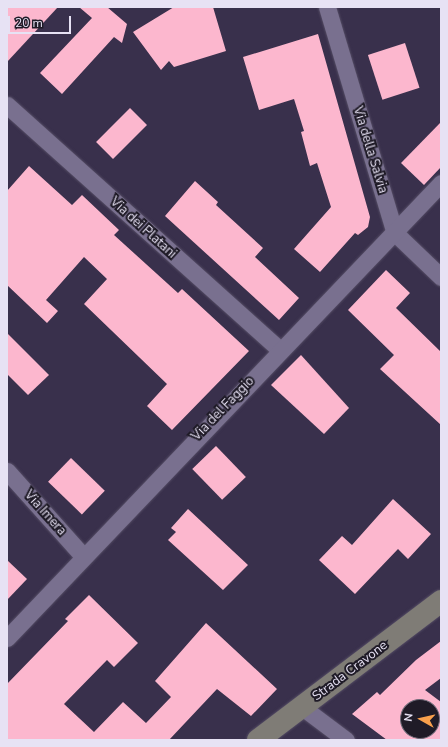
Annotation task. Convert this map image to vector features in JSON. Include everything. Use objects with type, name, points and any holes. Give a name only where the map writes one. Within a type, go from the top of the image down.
[{"type":"street","name":"Via della Salvia","points":[[327,7],[395,233],[441,277]]},
{"type":"street","name":"Via dei Platani","points":[[7,105],[280,350]]},
{"type":"street","name":"Via del Faggio","points":[[7,638],[83,556],[280,350],[395,233],[441,183]]},
{"type":"street","name":"Via Imera","points":[[7,471],[83,556]]},
{"type":"street","name":"Strada Cravone","points":[[258,740],[441,601]]},
{"type":"street","points":[[302,707],[346,740]]},
{"type":"building","points":[[7,7],[58,7],[7,62]]},
{"type":"building","points":[[79,7],[107,7],[127,24],[122,43],[114,37],[62,94],[40,73],[92,18]]},
{"type":"building","points":[[174,7],[213,7],[226,51],[174,67],[169,61],[161,70],[133,32]]},
{"type":"building","points":[[318,34],[370,217],[368,227],[358,235],[355,233],[320,272],[294,249],[331,207],[317,163],[310,166],[301,132],[304,131],[294,99],[259,110],[243,57]]},
{"type":"building","points":[[405,43],[420,88],[382,100],[368,55]]},
{"type":"building","points":[[130,108],[147,125],[113,159],[96,142]]},
{"type":"building","points":[[441,122],[441,167],[424,185],[401,163]]},
{"type":"building","points":[[29,166],[72,205],[82,195],[119,230],[114,235],[178,293],[182,289],[249,351],[172,430],[147,406],[167,384],[84,304],[107,279],[84,257],[46,300],[58,311],[47,323],[7,285],[7,191]]},
{"type":"building","points":[[195,181],[218,202],[216,205],[263,248],[255,257],[299,298],[279,320],[165,216]]},
{"type":"building","points":[[386,270],[410,293],[396,308],[441,352],[441,425],[380,369],[394,355],[348,310]]},
{"type":"building","points":[[7,333],[49,375],[28,395],[7,374]]},
{"type":"building","points":[[301,355],[349,408],[324,434],[271,385]]},
{"type":"building","points":[[216,446],[246,477],[222,500],[192,469]]},
{"type":"building","points":[[71,458],[105,491],[82,514],[48,482]]},
{"type":"building","points":[[393,499],[431,534],[408,559],[398,549],[355,594],[319,560],[342,536],[352,545]]},
{"type":"building","points":[[188,509],[248,565],[223,590],[168,540],[176,532],[171,528]]},
{"type":"building","points":[[7,560],[27,579],[7,600]]},
{"type":"building","points":[[89,595],[138,643],[114,667],[107,660],[64,704],[94,732],[123,702],[146,723],[171,697],[155,681],[206,623],[277,689],[251,716],[217,689],[169,740],[7,740],[7,684],[68,621],[65,619]]},
{"type":"building","points":[[441,641],[441,678],[425,690],[437,699],[400,699],[400,739],[440,739],[440,701],[441,740],[387,740],[352,714],[377,692],[380,695],[416,660]]}]
